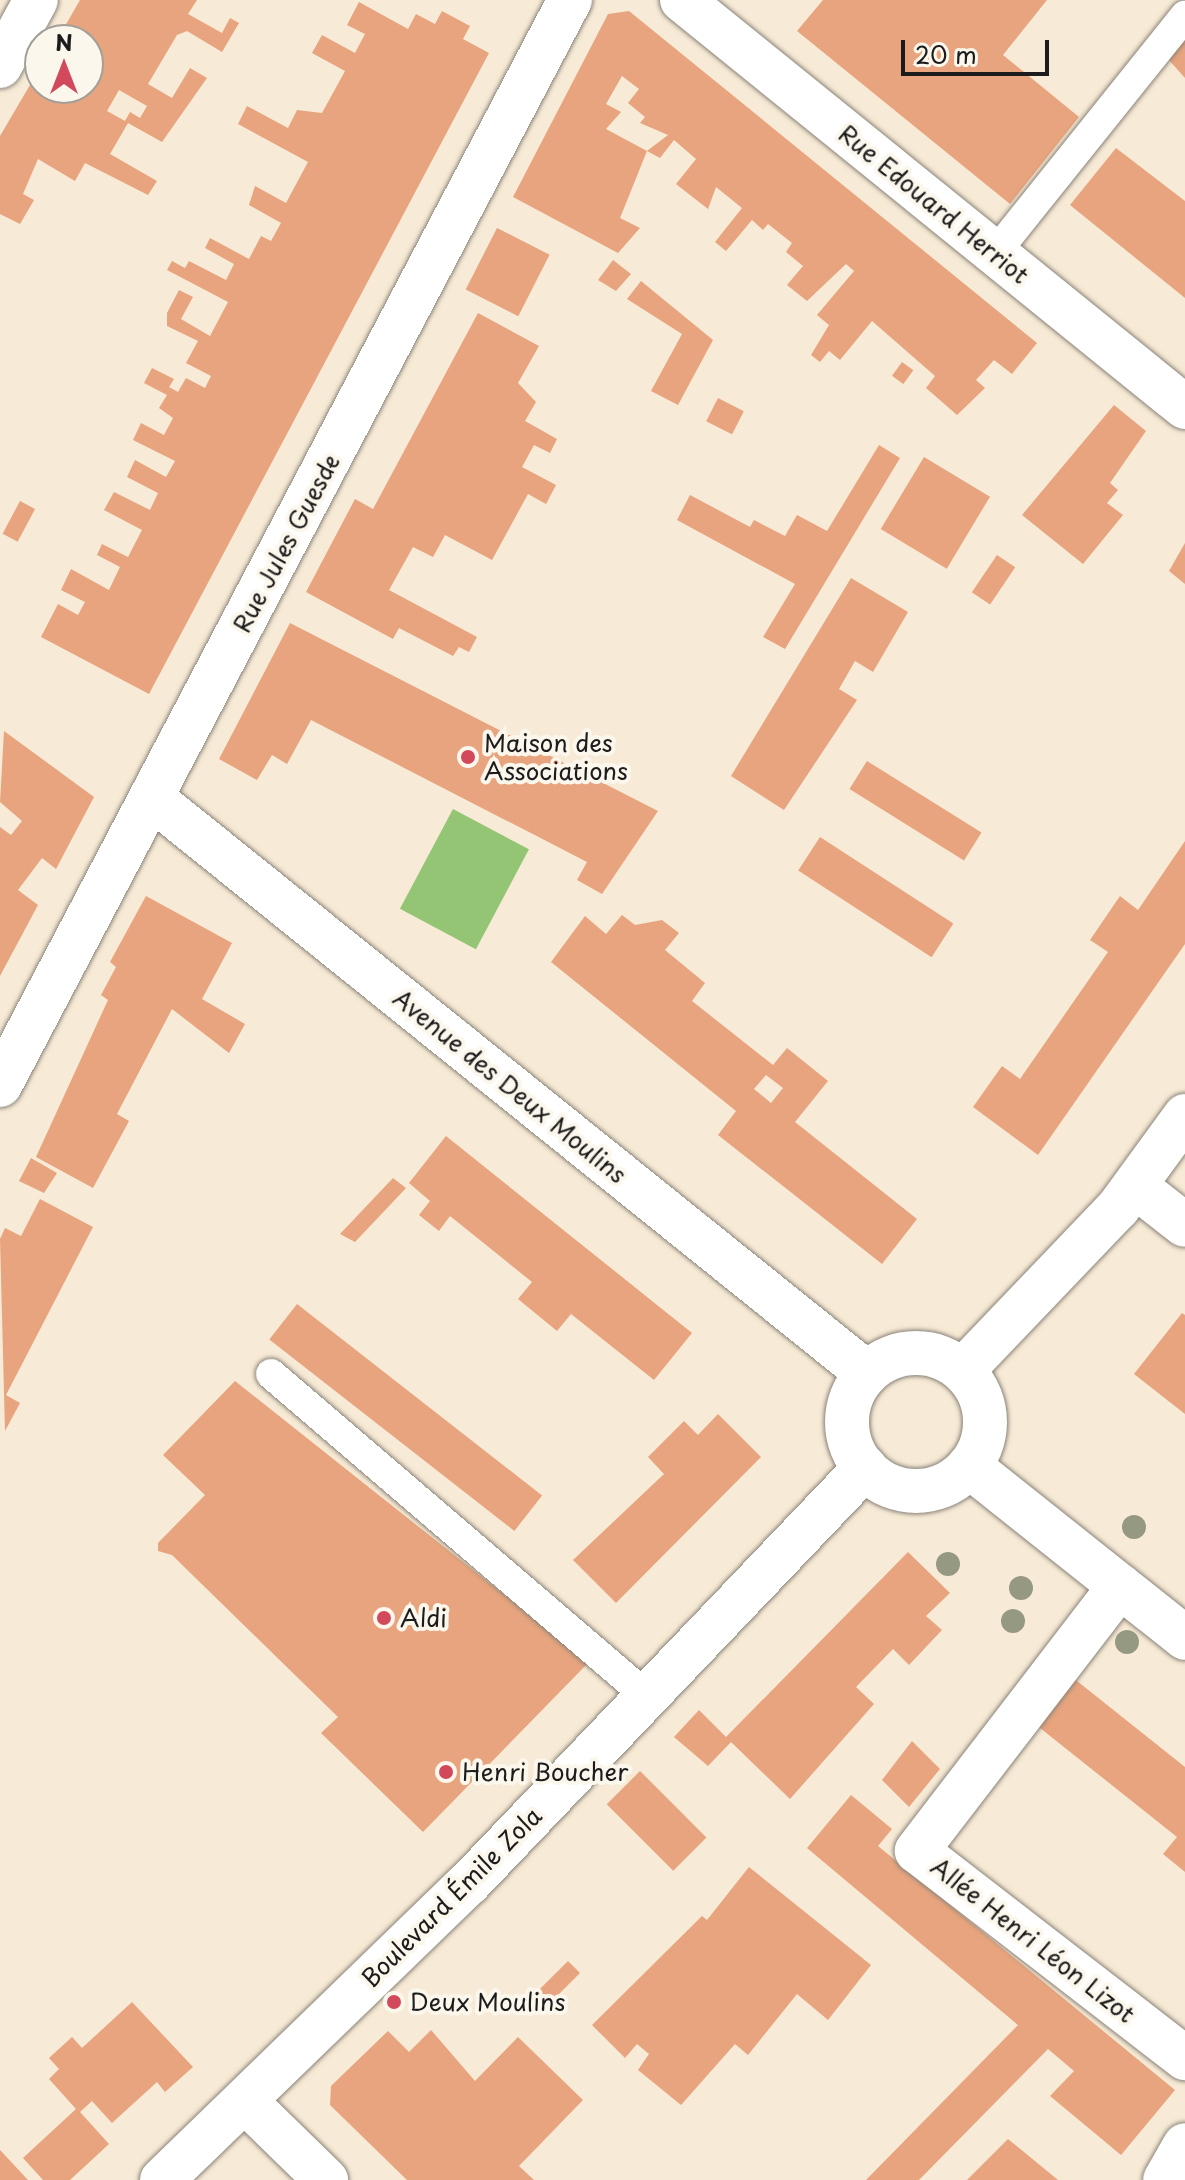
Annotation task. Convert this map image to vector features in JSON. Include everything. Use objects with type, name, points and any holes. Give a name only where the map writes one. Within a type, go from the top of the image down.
[{"type":"street","points":[[0,66],[36,0]]},
{"type":"street","name":"Rue Jules Guesde","points":[[0,1085],[153,799],[570,0]]},
{"type":"street","name":"Rue Edouard Herriot","points":[[682,0],[1185,407]]},
{"type":"street","name":"Avenue des Deux Moulins","points":[[153,799],[867,1373]]},
{"type":"street","points":[[963,1370],[1135,1186],[1185,1116]]},
{"type":"street","points":[[1135,1186],[1185,1225]]},
{"type":"street","points":[[920,1352],[963,1370],[982,1399],[986,1423],[969,1466],[951,1481],[918,1491],[884,1483],[865,1468],[847,1426],[850,1403],[867,1373],[897,1355],[920,1352]]},
{"type":"street","points":[[969,1466],[1185,1638]]},
{"type":"street","name":"Boulevard Émile Zola","points":[[162,2180],[246,2102],[649,1698],[865,1468]]},
{"type":"street","name":"Allée Henri Léon Lizot","points":[[1120,1586],[917,1851],[1185,2058]]},
{"type":"street","points":[[246,2102],[326,2180]]},
{"type":"street","points":[[1165,2180],[1185,2145]]},
{"type":"lane","points":[[995,253],[1185,16]]},
{"type":"lane","points":[[271,1374],[649,1698]]},
{"type":"green space","points":[[453,809],[529,849],[476,949],[400,909]]},
{"type":"building","points":[[80,0],[197,0],[188,14],[222,33],[230,18],[239,23],[222,52],[187,31],[177,35],[148,84],[172,98],[190,68],[207,78],[162,142],[128,123],[110,154],[157,181],[148,195],[85,163],[75,181],[38,159],[23,194],[34,200],[20,224],[0,214],[0,136],[24,95],[24,104],[104,104],[104,24],[66,24]],"holes":[[[119,90],[147,106],[140,118],[130,112],[125,121],[107,111]]]},
{"type":"building","points":[[823,0],[1047,0],[1003,55],[1079,117],[1010,204],[797,31]]},
{"type":"building","points":[[359,2],[408,29],[416,14],[435,24],[442,11],[470,26],[463,39],[489,53],[149,694],[41,637],[58,604],[78,615],[85,602],[61,590],[71,569],[109,590],[120,567],[97,555],[102,544],[128,557],[142,530],[104,510],[114,492],[150,510],[158,493],[127,477],[135,460],[166,477],[175,461],[133,440],[141,423],[164,435],[173,418],[159,408],[167,395],[144,383],[152,368],[174,379],[169,387],[178,392],[186,378],[205,388],[211,376],[186,363],[198,341],[167,326],[167,313],[179,290],[193,297],[181,319],[210,336],[228,302],[167,270],[172,261],[185,268],[189,261],[226,280],[234,264],[205,248],[210,238],[249,259],[261,236],[271,241],[281,223],[249,205],[255,186],[286,203],[308,162],[238,124],[247,106],[288,128],[297,110],[322,113],[345,71],[312,53],[322,35],[355,53],[365,34],[347,25]]},
{"type":"building","points":[[629,11],[1037,343],[1012,374],[994,360],[976,380],[985,388],[957,415],[926,388],[935,376],[872,321],[840,360],[829,351],[820,362],[811,355],[829,325],[817,315],[854,271],[846,264],[807,301],[787,285],[803,266],[786,252],[792,243],[768,224],[763,230],[752,220],[726,251],[715,242],[742,208],[716,187],[708,209],[676,184],[696,159],[674,140],[660,158],[647,151],[620,218],[640,228],[618,253],[513,197],[608,14]],"holes":[[[622,76],[639,89],[628,103],[645,117],[640,123],[668,135],[647,151],[606,129],[621,112],[606,104]]]},
{"type":"building","points":[[1185,38],[1185,78],[1168,59]]},
{"type":"building","points":[[1116,148],[1185,201],[1185,298],[1070,205]]},
{"type":"building","points":[[497,228],[550,255],[518,316],[466,289]]},
{"type":"building","points":[[613,260],[631,274],[616,291],[598,280]]},
{"type":"building","points":[[641,281],[713,340],[678,405],[651,391],[682,334],[627,299]]},
{"type":"building","points":[[478,313],[539,346],[518,383],[536,402],[525,421],[557,439],[550,453],[534,445],[522,467],[556,485],[546,504],[528,494],[492,560],[445,535],[433,557],[413,547],[389,590],[477,637],[469,652],[459,647],[453,656],[399,628],[393,639],[306,592],[355,499],[373,509]]},
{"type":"building","points":[[902,362],[913,370],[903,384],[892,376]]},
{"type":"building","points":[[718,398],[744,411],[732,434],[706,421]]},
{"type":"building","points":[[1114,405],[1146,431],[1110,483],[1118,490],[1107,503],[1123,515],[1083,564],[1022,515]]},
{"type":"building","points":[[879,445],[900,458],[785,649],[763,637],[795,584],[677,520],[690,495],[750,527],[754,520],[785,536],[797,515],[827,531]]},
{"type":"building","points":[[924,457],[990,497],[947,569],[881,529]]},
{"type":"building","points":[[20,501],[35,509],[18,542],[3,534]]},
{"type":"building","points":[[1185,543],[1185,584],[1169,571]]},
{"type":"building","points":[[997,555],[1015,567],[990,605],[972,592]]},
{"type":"building","points":[[851,578],[908,612],[873,672],[855,661],[839,689],[857,700],[784,810],[731,776]]},
{"type":"building","name":"Maison des Associations","points":[[290,623],[658,811],[602,894],[577,880],[587,862],[311,720],[287,764],[272,755],[257,780],[219,759]]},
{"type":"building","points":[[4,731],[94,797],[56,869],[42,858],[18,890],[38,905],[0,976],[0,827],[11,835],[22,821],[0,802]]},
{"type":"building","points":[[867,761],[981,833],[964,861],[850,789]]},
{"type":"building","points":[[820,837],[953,924],[932,957],[798,871]]},
{"type":"building","points":[[1185,841],[1185,944],[1038,1155],[973,1107],[1002,1066],[1020,1079],[1108,952],[1090,940],[1120,896],[1138,910]]},
{"type":"building","points":[[146,896],[232,943],[202,999],[245,1024],[229,1053],[172,1009],[117,1114],[129,1121],[93,1188],[36,1157],[108,1000],[101,995],[116,967],[110,962]]},
{"type":"building","points":[[622,915],[635,925],[662,920],[679,933],[665,950],[705,983],[692,1001],[773,1065],[787,1048],[828,1081],[795,1122],[917,1219],[882,1264],[718,1135],[736,1111],[551,962],[585,916],[606,934]],"holes":[[[766,1075],[783,1088],[771,1103],[754,1089]]]},
{"type":"building","points":[[446,1136],[692,1333],[654,1380],[571,1314],[557,1331],[518,1299],[532,1282],[450,1216],[439,1231],[419,1215],[430,1201],[409,1183]]},
{"type":"building","points":[[31,1158],[57,1173],[44,1193],[19,1181]]},
{"type":"building","points":[[393,1178],[406,1188],[391,1204],[355,1242],[340,1234]]},
{"type":"building","points":[[40,1199],[93,1227],[6,1395],[20,1403],[5,1431],[0,1239],[5,1228],[21,1236]]},
{"type":"building","points":[[297,1304],[542,1495],[514,1531],[269,1339]]},
{"type":"building","points":[[1182,1313],[1185,1315],[1185,1414],[1134,1374]]},
{"type":"building","name":"Aldi","points":[[235,1381],[589,1662],[423,1832],[321,1733],[338,1717],[172,1555],[158,1551],[158,1543],[205,1495],[163,1455]]},
{"type":"building","points":[[718,1414],[761,1457],[616,1603],[573,1560],[664,1474],[648,1457],[684,1421],[698,1435]]},
{"type":"building","points":[[908,1552],[950,1593],[926,1616],[942,1630],[909,1665],[893,1649],[856,1687],[874,1704],[790,1799],[731,1742],[708,1766],[674,1737],[699,1710],[726,1737]]},
{"type":"building","points":[[1072,1677],[1185,1767],[1185,1872],[1163,1854],[1177,1837],[1035,1724]]},
{"type":"building","points":[[912,1741],[940,1769],[909,1807],[882,1780]]},
{"type":"building","points":[[640,1771],[706,1837],[673,1871],[607,1804]]},
{"type":"building","points":[[851,1795],[892,1829],[878,1846],[1175,2090],[1121,2155],[1050,2096],[1074,2071],[1048,2049],[919,2180],[866,2180],[1018,2025],[807,1848]]},
{"type":"building","points":[[749,1867],[871,1965],[828,2020],[797,1994],[748,2055],[735,2044],[681,2105],[638,2070],[649,2054],[637,2044],[625,2058],[592,2025],[702,1916],[707,1920]]},
{"type":"building","points":[[568,1961],[580,1973],[548,2005],[536,1993]]},
{"type":"building","points":[[132,2002],[193,2067],[165,2092],[157,2082],[112,2123],[92,2101],[80,2112],[109,2144],[70,2180],[43,2180],[23,2158],[76,2109],[49,2079],[59,2069],[49,2058],[72,2037],[82,2048]]},
{"type":"building","points":[[431,2030],[475,2081],[518,2037],[583,2100],[519,2166],[534,2180],[407,2180],[330,2105],[331,2086],[388,2031],[409,2052]]},
{"type":"building","points":[[1008,2139],[1058,2180],[967,2180]]},
{"type":"building","points":[[0,2150],[28,2180],[0,2180]]},
{"type":"place","name":"Maison des Associations","points":[[468,757]]},
{"type":"place","name":"Aldi","points":[[384,1618]]},
{"type":"place","name":"Henri Boucher","points":[[446,1772]]},
{"type":"place","name":"Deux Moulins","points":[[394,2002]]}]
